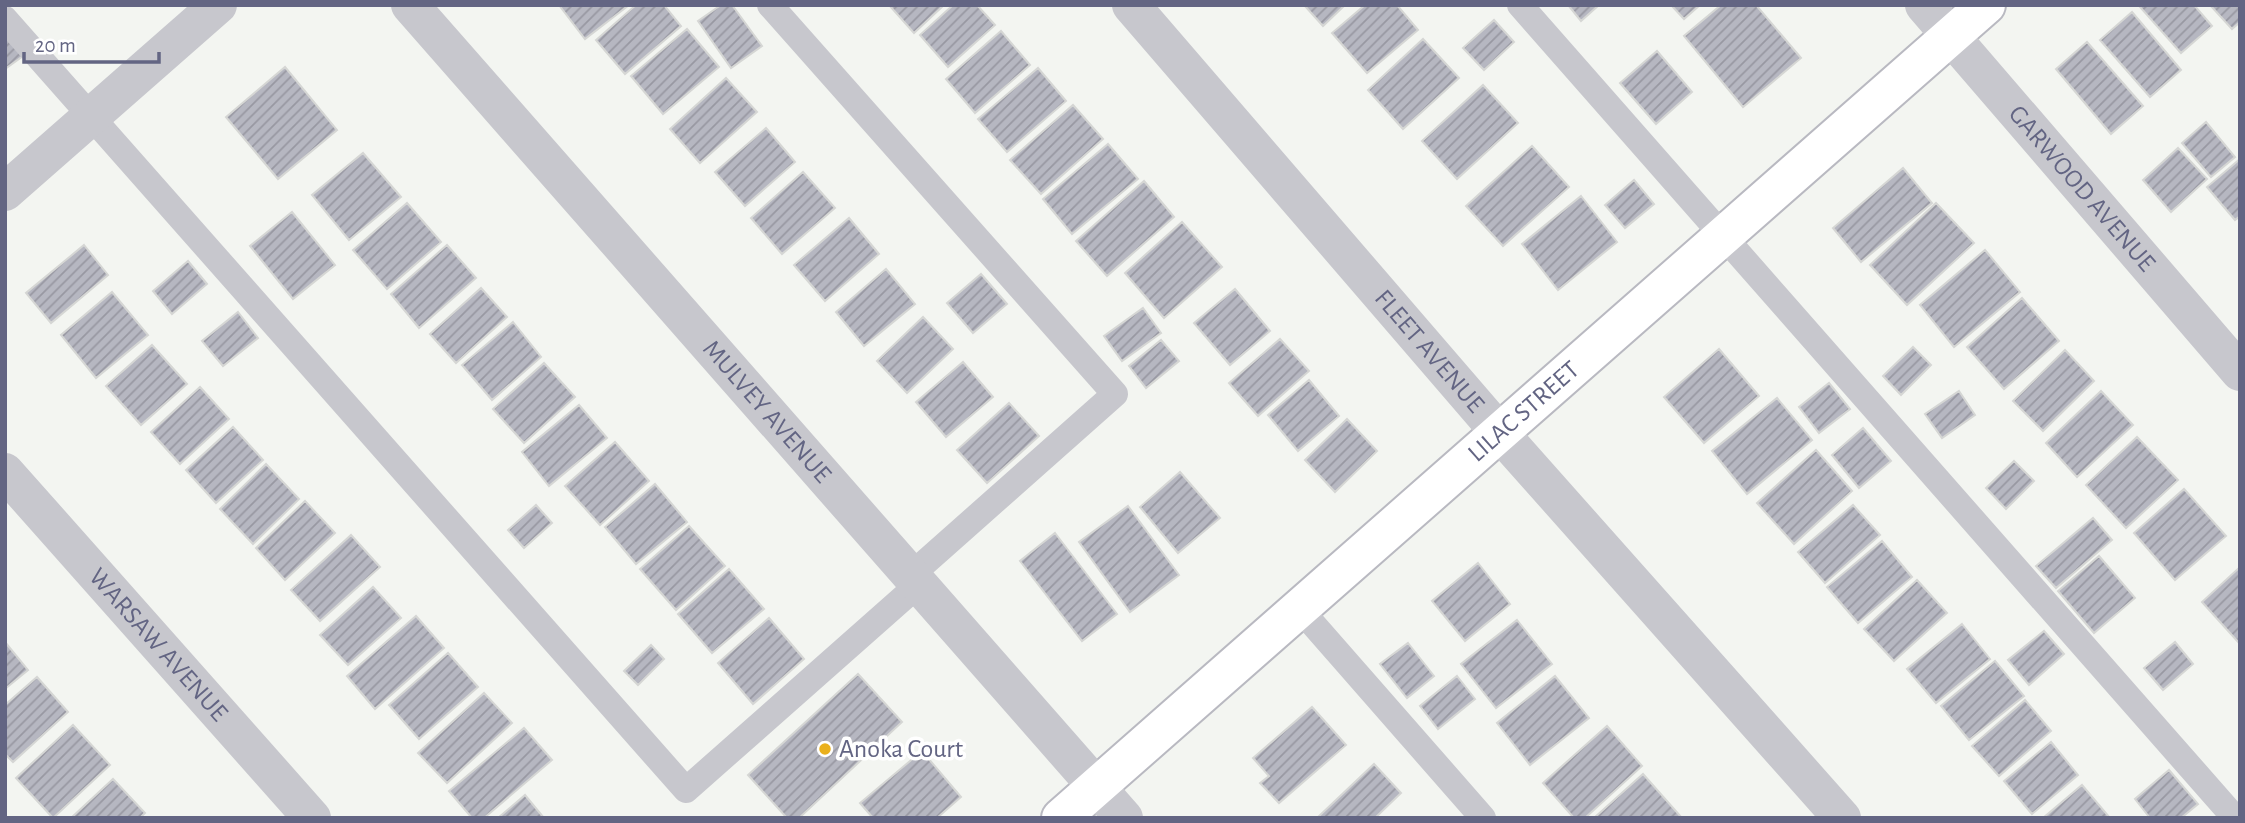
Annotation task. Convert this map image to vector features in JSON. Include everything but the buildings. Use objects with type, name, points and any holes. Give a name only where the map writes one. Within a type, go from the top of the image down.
[{"type":"street","points":[[5,192],[218,5]]},
{"type":"street","name":"MULVEY AVENUE","points":[[410,5],[1124,818]]},
{"type":"street","name":"FLEET AVENUE","points":[[1131,5],[1499,432],[1843,818]]},
{"type":"street","name":"GARWOOD AVENUE","points":[[1924,5],[2240,372]]},
{"type":"street","name":"LILAC STREET","points":[[1061,818],[1986,5]]},
{"type":"street","name":"WARSAW AVENUE","points":[[5,472],[312,818]]},
{"type":"lane","points":[[5,19],[686,790],[1115,394],[770,5]]},
{"type":"lane","points":[[1520,5],[2235,818]]},
{"type":"lane","points":[[1299,608],[1483,818]]},
{"type":"place","name":"Anoka Court","points":[[825,749]]}]
